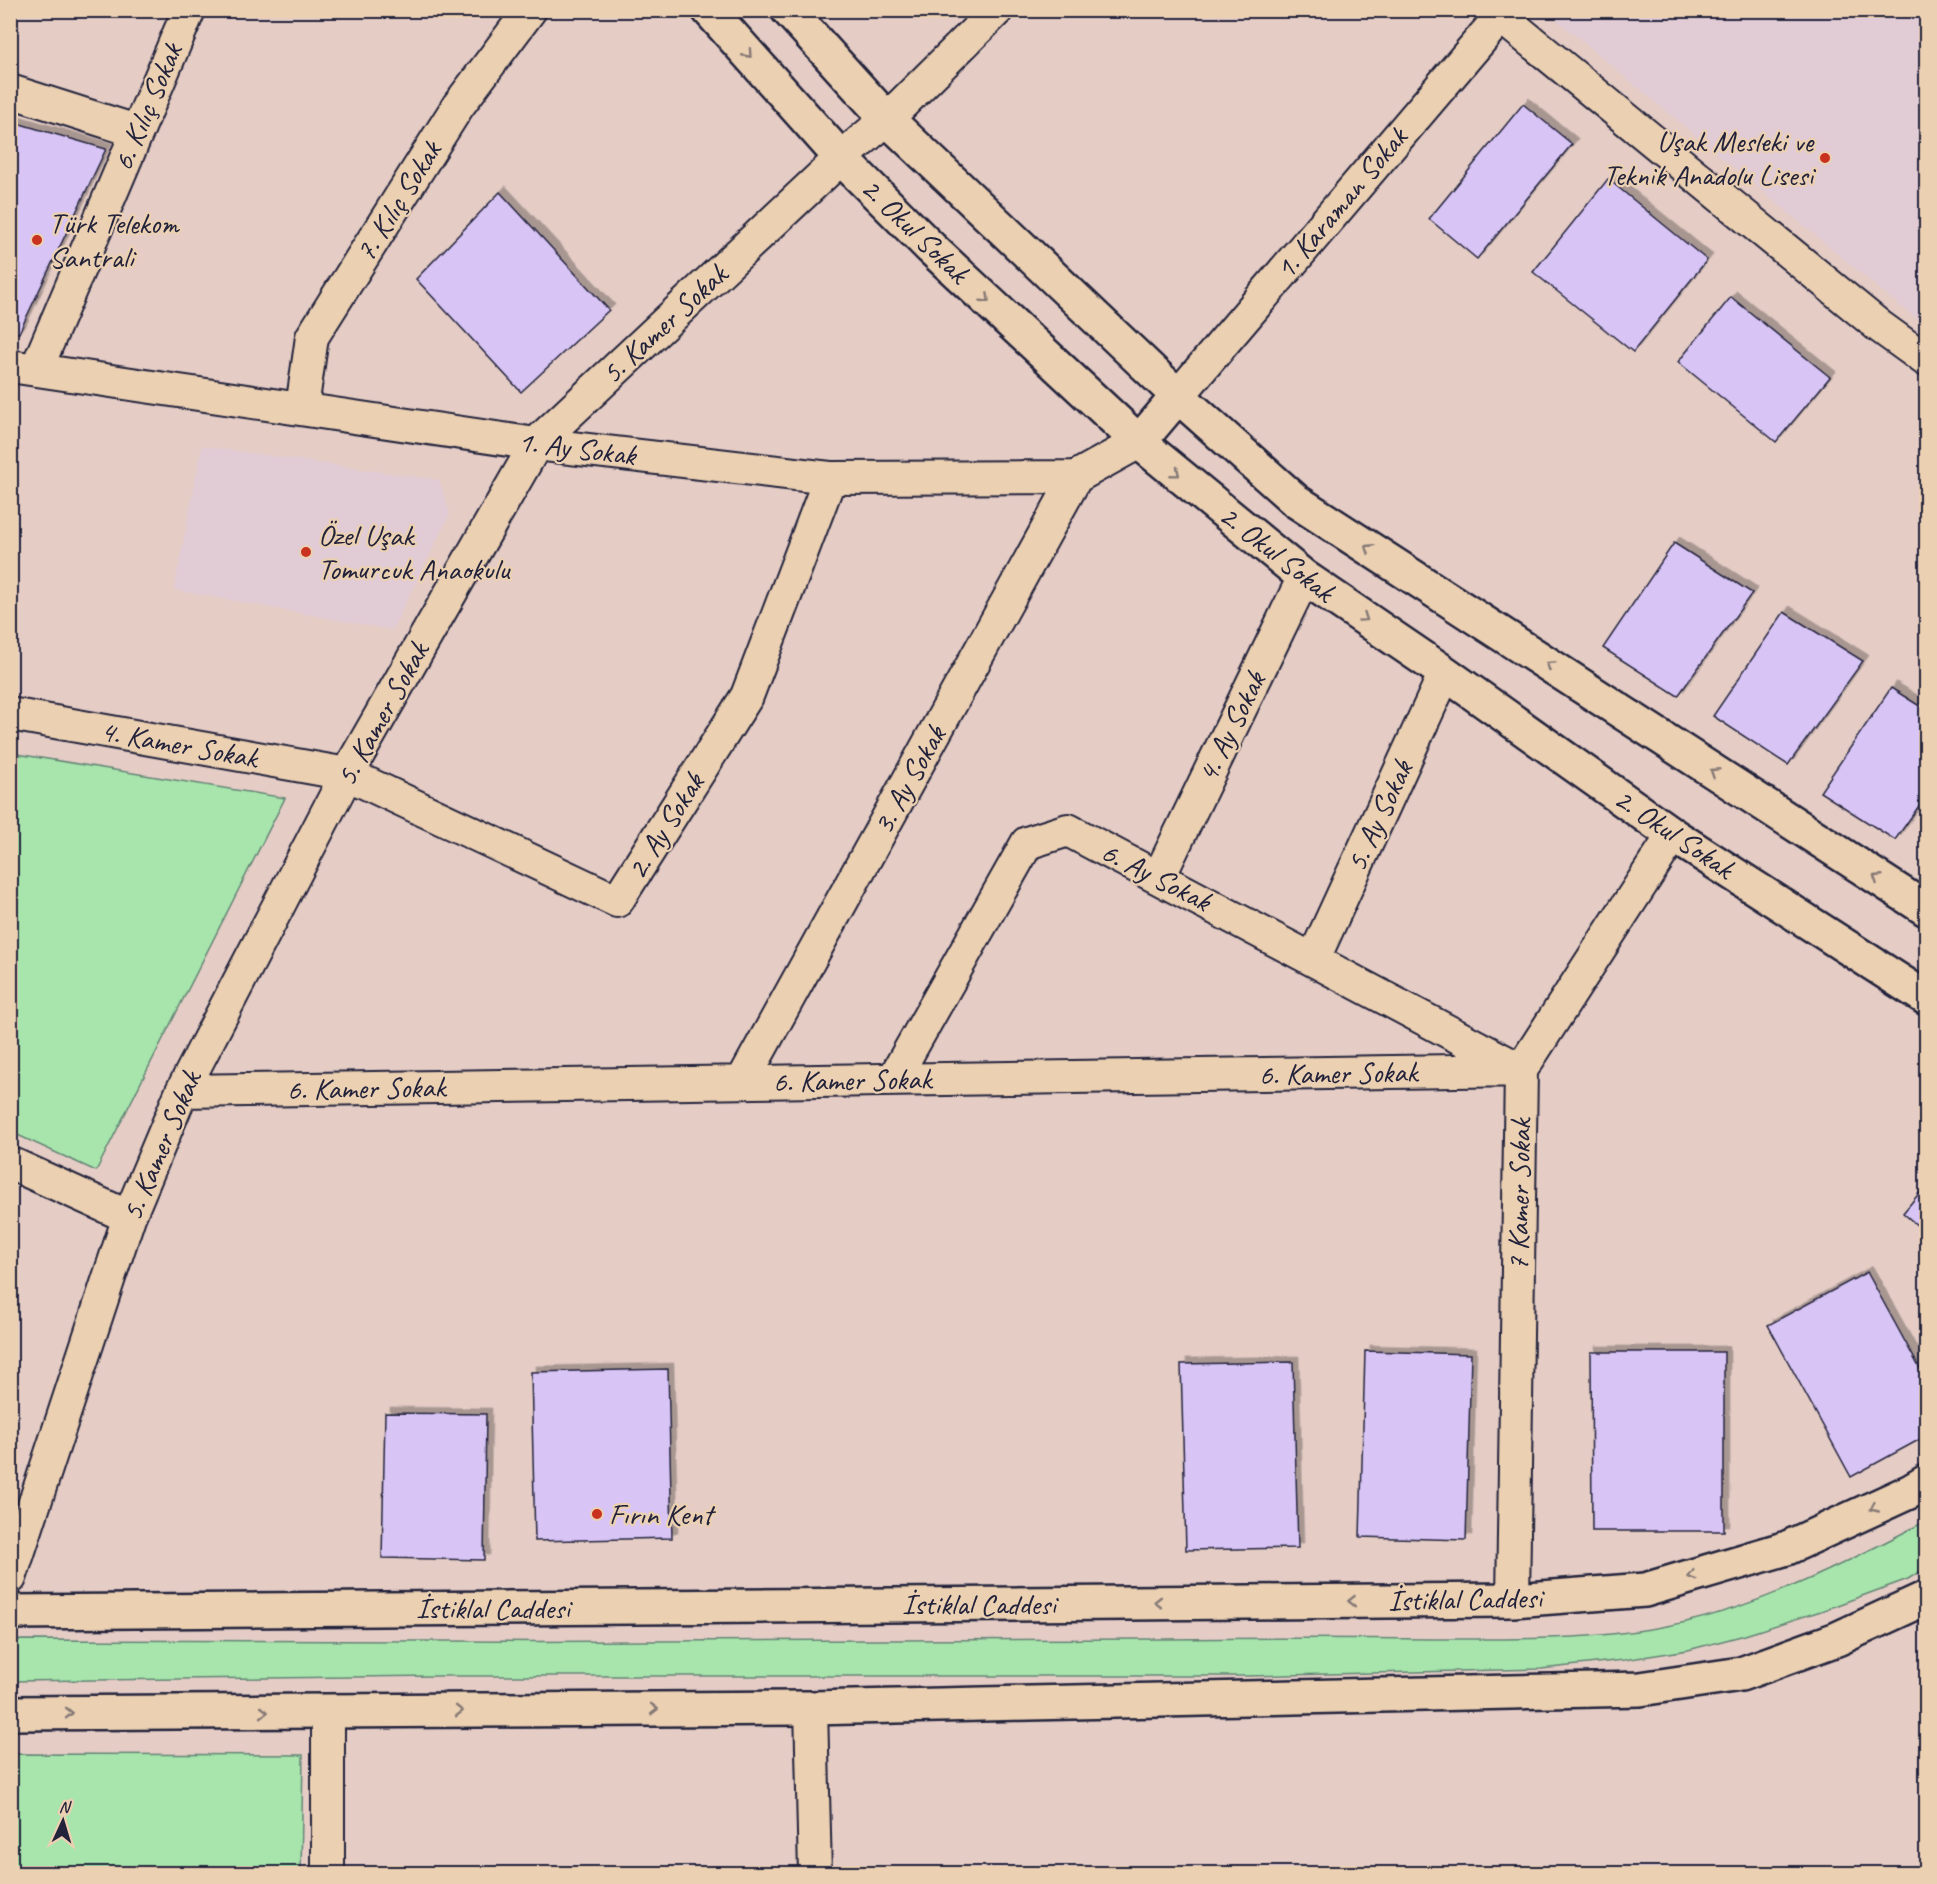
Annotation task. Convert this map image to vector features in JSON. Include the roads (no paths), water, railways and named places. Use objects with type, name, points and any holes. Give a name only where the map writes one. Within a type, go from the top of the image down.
[{"type":"main road","name":"2. Okul Sokak","points":[[709,10],[841,158],[932,248],[1139,442],[1304,578],[1445,673],[1673,835],[1926,998]]},
{"type":"main road","name":"2. Okul Sokak","points":[[788,10],[887,119],[1178,396],[1296,501],[1926,909]]},
{"type":"main road","points":[[1139,442],[1178,396]]},
{"type":"main road","name":"İstiklal Caddesi","points":[[10,1612],[1513,1600],[1645,1590],[1787,1548],[1926,1482]]},
{"type":"main road","points":[[10,1713],[811,1708],[1640,1689],[1741,1674],[1837,1639],[1926,1598]]},
{"type":"street","name":"6. Kılıç Sokak","points":[[23,368],[136,131],[189,10]]},
{"type":"street","name":"7. Kılıç Sokak","points":[[302,408],[312,337],[458,106],[530,10]]},
{"type":"street","name":"5. Kamer Sokak","points":[[10,1578],[129,1217],[182,1091],[347,774],[536,444],[841,158],[887,119],[997,10]]},
{"type":"street","points":[[1500,12],[1879,326],[1926,360]]},
{"type":"street","name":"1. Karaman Sokak","points":[[1178,396],[1500,12]]},
{"type":"street","points":[[10,91],[136,131]]},
{"type":"street","name":"1. Ay Sokak","points":[[23,368],[536,444],[830,478],[1076,477],[1139,442]]},
{"type":"street","name":"3. Ay Sokak","points":[[742,1082],[1076,477]]},
{"type":"street","name":"2. Ay Sokak","points":[[347,774],[616,901],[747,696],[830,478]]},
{"type":"street","name":"4. Ay Sokak","points":[[1159,877],[1304,578]]},
{"type":"street","name":"5. Ay Sokak","points":[[1314,958],[1445,673]]},
{"type":"street","name":"4. Kamer Sokak","points":[[10,714],[347,774]]},
{"type":"street","name":"6. Ay Sokak","points":[[893,1080],[1027,843],[1068,830],[1314,958],[1521,1070]]},
{"type":"street","points":[[1521,1070],[1673,835]]},
{"type":"street","name":"6. Kamer Sokak","points":[[182,1091],[1521,1070]]},
{"type":"street","name":"7 Kamer Sokak","points":[[1513,1600],[1521,1070]]},
{"type":"street","points":[[10,1163],[129,1217]]},
{"type":"street","points":[[811,1708],[815,1874]]},
{"type":"street","points":[[328,1712],[328,1874]]},
{"type":"place","name":"Uşak Mesleki ve Teknik Anadolu Lisesi","points":[[1825,158]]},
{"type":"place","name":"Türk Telekom Santrali","points":[[37,240]]},
{"type":"place","name":"Özel Uşak Tomurcuk Anaokulu","points":[[306,552]]},
{"type":"place","name":"Fırın Kent","points":[[597,1514]]}]
